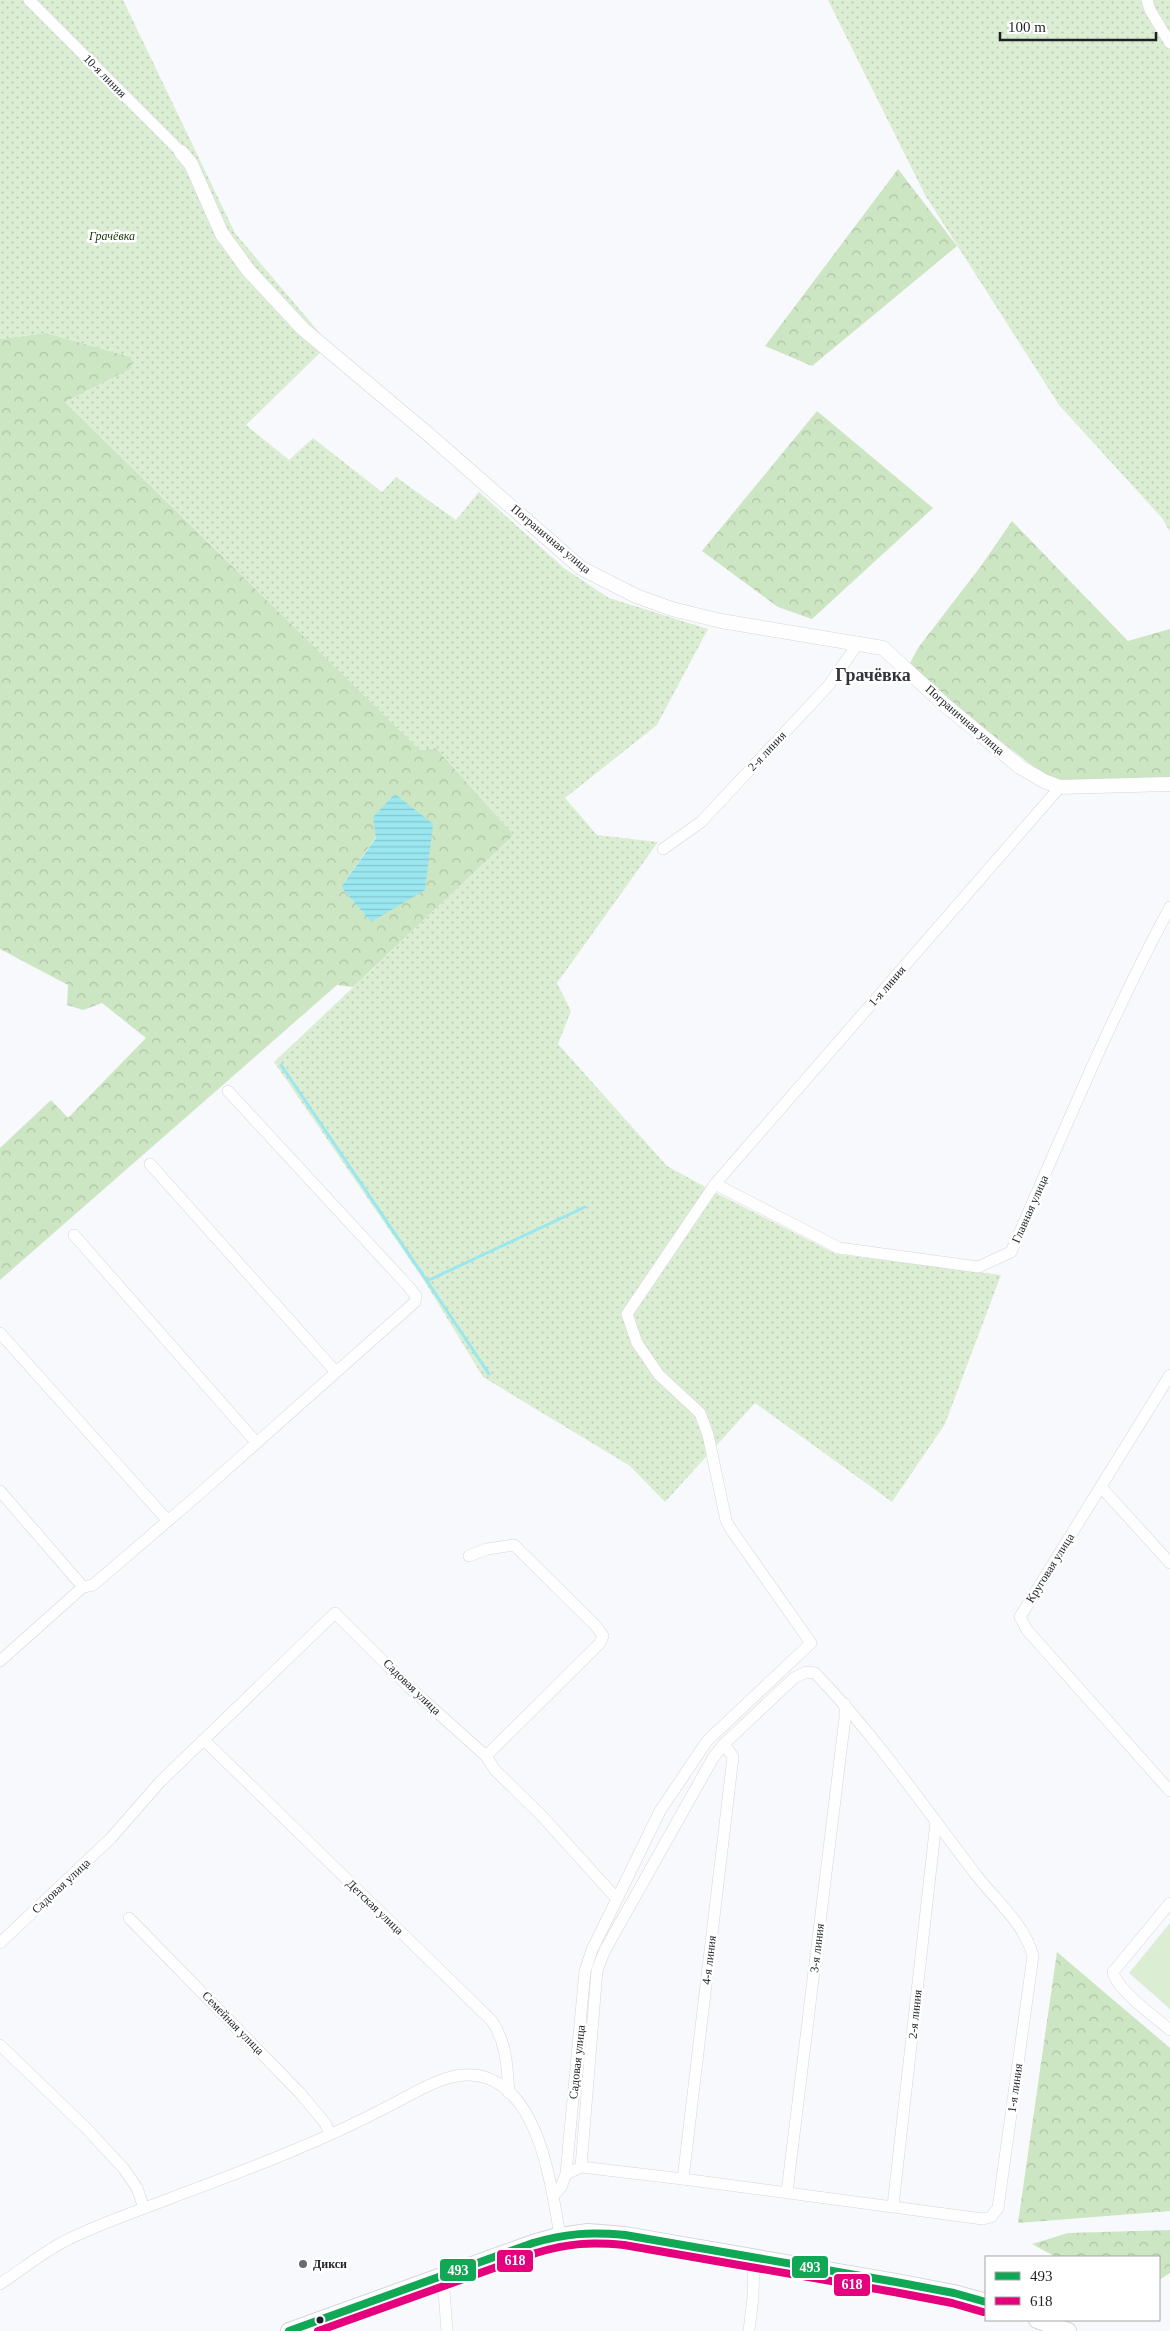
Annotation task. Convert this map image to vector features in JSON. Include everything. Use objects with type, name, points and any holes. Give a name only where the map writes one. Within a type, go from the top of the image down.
[{"type":"main road","points":[[289,2331],[443,2277],[517,2248],[560,2236],[588,2232],[605,2232],[754,2257],[934,2289],[985,2302]]},
{"type":"main road","points":[[1040,2321],[1068,2331]]},
{"type":"street","name":"10-я линия","points":[[29,0],[180,152]]},
{"type":"street","points":[[1147,0],[1150,10],[1170,43]]},
{"type":"street","name":"Пограничная улица","points":[[180,152],[191,164],[222,234],[249,271],[303,329],[428,434],[581,568],[601,580],[636,596],[672,609],[721,621],[859,642],[883,648],[945,705],[1020,767],[1044,781],[1060,787],[1170,784]]},
{"type":"street","name":"2-я линия","points":[[663,849],[701,822],[829,684],[859,642]]},
{"type":"street","name":"1-я линия","points":[[617,1899],[660,1811],[707,1741],[811,1642],[726,1520],[708,1435],[700,1413],[660,1375],[637,1342],[627,1314],[715,1184],[1060,787]]},
{"type":"street","name":"Главная улица","points":[[715,1184],[839,1248],[978,1267],[1011,1252],[1109,1032],[1148,948],[1170,907]]},
{"type":"street","points":[[0,1660],[83,1587],[93,1585],[168,1522],[336,1371],[412,1306],[416,1296],[408,1286],[228,1091]]},
{"type":"street","points":[[150,1164],[336,1371]]},
{"type":"street","points":[[74,1235],[256,1442]]},
{"type":"street","points":[[0,1333],[168,1522]]},
{"type":"street","name":"Круговая улица","points":[[1170,1375],[1020,1617],[1028,1630],[1170,1791]]},
{"type":"street","points":[[1101,1486],[1170,1563]]},
{"type":"street","points":[[0,1491],[83,1587]]},
{"type":"street","points":[[470,1556],[487,1549],[514,1545],[596,1626],[602,1636],[600,1643],[486,1756]]},
{"type":"street","name":"Садовая улица","points":[[0,1943],[111,1838],[160,1782],[335,1613],[409,1687],[486,1756],[495,1770],[541,1815],[617,1899],[606,1927],[592,1950],[585,1971],[566,2174]]},
{"type":"street","points":[[581,2168],[597,1970],[605,1950],[623,1917],[713,1758],[724,1744],[794,1678],[806,1672],[815,1673],[844,1704],[936,1822]]},
{"type":"street","name":"3-я линия","points":[[788,2192],[844,1727],[844,1704]]},
{"type":"street","name":"Детская улица","points":[[204,1740],[492,2021],[501,2035],[506,2048],[509,2093]]},
{"type":"street","name":"4-я линия","points":[[683,2179],[733,1757],[724,1744]]},
{"type":"street","name":"2-я линия","points":[[893,2206],[936,1822]]},
{"type":"street","name":"1-я линия","points":[[893,2206],[983,2219],[991,2217],[998,2208],[1033,1956],[1029,1942],[1021,1928],[978,1877],[936,1822]]},
{"type":"street","points":[[1170,1902],[1113,1972],[1115,1980],[1122,1988],[1170,2030]]},
{"type":"street","name":"Семейная улица","points":[[129,1918],[300,2093],[325,2123],[330,2134]]},
{"type":"street","points":[[0,2045],[87,2129],[124,2169],[137,2188],[144,2208]]},
{"type":"street","points":[[0,2284],[64,2242],[144,2208],[311,2144],[430,2085],[457,2076],[473,2075],[487,2078],[501,2086],[532,2122],[542,2146],[560,2236]]},
{"type":"street","points":[[553,2196],[561,2187],[566,2174],[581,2168],[893,2206]]},
{"type":"street","points":[[749,2331],[753,2297],[754,2257]]},
{"type":"street","points":[[443,2277],[447,2331]]},
{"type":"green space","points":[[0,0],[123,0],[235,233],[329,344],[246,425],[289,460],[313,438],[382,492],[396,477],[456,520],[479,492],[564,568],[609,598],[708,629],[657,725],[565,798],[597,835],[658,842],[557,983],[571,1011],[558,1044],[667,1166],[722,1196],[836,1254],[1001,1275],[945,1424],[892,1502],[755,1403],[665,1502],[630,1466],[483,1377],[423,1279],[274,1062],[514,835],[436,748],[420,750],[65,402],[132,368],[131,357],[46,333],[0,339]]},
{"type":"green space","points":[[828,0],[1170,0],[1170,532],[1162,518],[1059,405],[925,195]]},
{"type":"green space","points":[[898,169],[957,246],[812,366],[765,346]]},
{"type":"green space","points":[[46,333],[132,357],[133,368],[65,402],[420,750],[436,748],[514,835],[353,987],[337,985],[0,1280],[0,1148],[51,1100],[68,1118],[146,1038],[102,1003],[83,1010],[67,1005],[68,985],[0,949],[0,339]],"holes":[[[376,837],[371,922],[341,887]]]},
{"type":"green space","points":[[817,411],[933,508],[812,619],[778,607],[702,551]]},
{"type":"green space","points":[[1012,521],[1128,641],[1170,629],[1170,779],[1060,787],[907,669],[918,648],[981,566]]},
{"type":"green space","points":[[1170,1923],[1170,2009],[1129,1973]]},
{"type":"green space","points":[[1057,1952],[1170,2048],[1170,2211],[1018,2223]]},
{"type":"green space","points":[[1170,2230],[1170,2273],[1160,2279],[1160,2256],[1054,2256],[1032,2244],[1068,2233]]},
{"type":"water","points":[[395,794],[433,824],[425,890],[371,922],[341,887],[376,838],[373,817]]},
{"type":"waterway","points":[[281,1065],[427,1281],[585,1207]]},
{"type":"waterway","points":[[427,1281],[489,1374]]},
{"type":"transit line","name":"493","points":[[289,2331],[533,2243],[568,2235],[589,2234],[625,2235],[896,2282],[954,2293],[985,2302]]},
{"type":"transit line","name":"618","points":[[318,2331],[536,2253],[569,2245],[590,2244],[624,2245],[894,2292],[952,2303],[983,2312]]},
{"type":"place","name":"Дикси","points":[[303,2264]]},
{"type":"district","name":"Грачёвка","points":[[873,675]]}]
